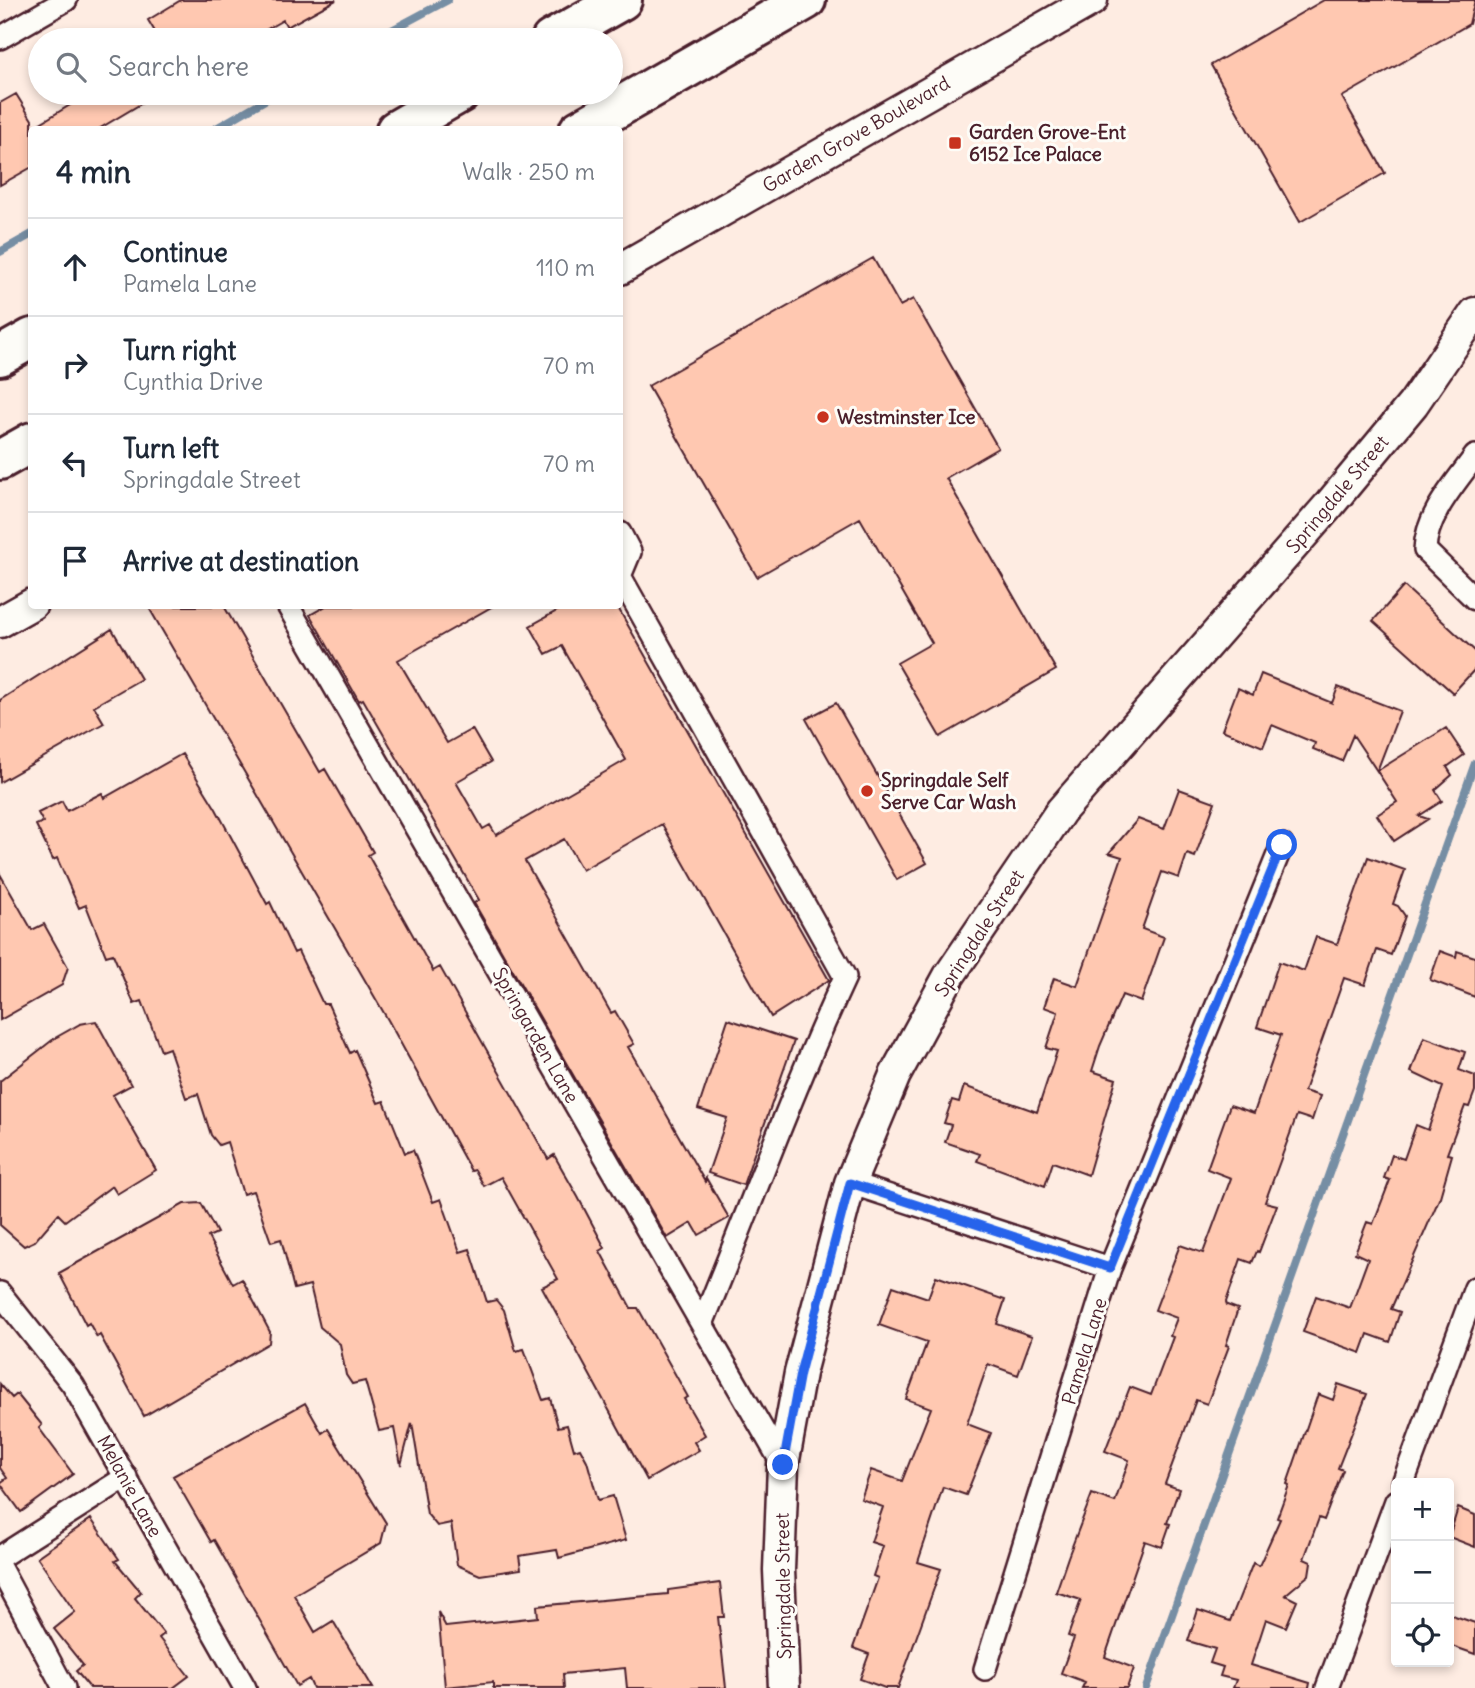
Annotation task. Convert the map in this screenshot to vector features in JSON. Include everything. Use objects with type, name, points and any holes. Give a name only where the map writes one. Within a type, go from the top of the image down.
[{"type":"highway","points":[[572,28],[622,0]]},
{"type":"highway","points":[[623,105],[806,0]]},
{"type":"highway","points":[[403,126],[439,105]]},
{"type":"highway","points":[[586,126],[623,105]]},
{"type":"highway","points":[[0,356],[28,340]]},
{"type":"highway","points":[[0,460],[28,444]]},
{"type":"main road","name":"Garden Grove Boulevard","points":[[623,267],[1092,0]]},
{"type":"main road","name":"Springdale Street","points":[[784,1688],[779,1570],[783,1465],[800,1373],[850,1183],[895,1075],[949,975],[1062,811],[1396,425],[1475,313]]},
{"type":"main road","points":[[0,622],[28,606]]},
{"type":"street","points":[[0,38],[66,0]]},
{"type":"street","points":[[1475,456],[1440,505],[1425,536],[1425,550],[1475,599]]},
{"type":"street","points":[[623,538],[631,552],[623,569]]},
{"type":"street","points":[[623,581],[845,977],[796,1084],[751,1205],[702,1324]]},
{"type":"street","name":"Springarden Lane","points":[[290,609],[783,1465]]},
{"type":"street","name":"Pamela Lane","points":[[985,1670],[1110,1268],[1282,845]]},
{"type":"street","points":[[850,1183],[1110,1268]]},
{"type":"street","points":[[1405,1478],[1475,1288]]},
{"type":"street","name":"Melanie Lane","points":[[0,1293],[73,1385],[245,1688]]},
{"type":"street","points":[[0,1557],[126,1477]]},
{"type":"street","points":[[1327,1688],[1391,1515]]},
{"type":"street","points":[[0,1568],[64,1688]]},
{"type":"building","points":[[181,0],[336,0],[287,27],[283,20],[269,28],[153,28],[148,20]]},
{"type":"building","points":[[1324,0],[1475,0],[1469,24],[1342,97],[1385,173],[1300,222],[1211,65]]},
{"type":"building","points":[[16,94],[32,120],[32,126],[28,126],[28,169],[0,185],[0,103]]},
{"type":"building","points":[[70,105],[139,105],[104,126],[35,126]]},
{"type":"building","name":"Westminster Ice","points":[[873,258],[900,306],[913,299],[998,448],[946,478],[1056,670],[940,737],[897,663],[932,643],[860,518],[757,577],[648,386]]},
{"type":"building","points":[[1404,586],[1475,651],[1475,669],[1453,693],[1373,621]]},
{"type":"building","points":[[150,609],[226,609],[320,772],[325,769],[373,852],[368,855],[433,971],[440,967],[548,1159],[554,1155],[578,1197],[605,1248],[600,1251],[631,1308],[638,1308],[688,1397],[684,1399],[705,1435],[694,1442],[699,1450],[647,1480],[542,1287],[558,1279],[501,1177],[484,1186],[475,1170],[471,1171],[388,1020]]},
{"type":"building","points":[[321,609],[488,609],[398,660],[447,743],[472,729],[491,762],[456,782],[483,829],[490,825],[496,835],[626,760],[562,646],[546,654],[530,626],[561,609],[619,609],[829,980],[771,1017],[662,824],[582,870],[564,839],[525,861],[611,1013],[615,1011],[634,1044],[628,1047],[705,1182],[706,1178],[729,1218],[699,1235],[692,1223],[667,1238],[474,903],[479,900],[363,699],[359,701],[310,615]]},
{"type":"building","points":[[112,629],[141,679],[94,706],[104,723],[0,782],[0,700]]},
{"type":"building","points":[[1261,674],[1332,703],[1338,687],[1400,711],[1377,771],[1353,735],[1342,761],[1313,749],[1315,743],[1272,725],[1263,747],[1222,730],[1238,688],[1253,695]]},
{"type":"building","name":"Springdale Self Serve Car Wash","points":[[836,703],[927,863],[897,880],[806,719]]},
{"type":"building","points":[[1446,728],[1464,755],[1447,767],[1452,775],[1435,790],[1442,801],[1419,816],[1428,819],[1394,841],[1377,815],[1397,802],[1377,771]]},
{"type":"building","points":[[182,754],[216,809],[267,904],[270,902],[294,953],[298,951],[323,1004],[328,1004],[350,1053],[355,1050],[378,1103],[384,1101],[405,1153],[413,1150],[433,1202],[441,1199],[460,1252],[470,1249],[487,1302],[496,1300],[504,1310],[516,1351],[524,1349],[543,1400],[550,1398],[558,1427],[567,1425],[574,1450],[580,1448],[587,1461],[598,1500],[613,1496],[626,1540],[559,1558],[557,1550],[519,1556],[521,1569],[480,1575],[457,1565],[451,1523],[437,1526],[427,1514],[412,1423],[401,1465],[394,1428],[379,1431],[365,1381],[352,1384],[346,1375],[340,1344],[320,1327],[310,1285],[294,1289],[281,1239],[271,1242],[253,1191],[243,1194],[227,1142],[219,1145],[211,1135],[198,1094],[186,1098],[169,1048],[161,1051],[142,1001],[134,1004],[113,954],[106,956],[86,905],[79,908],[57,858],[53,860],[36,825],[43,822],[38,813],[62,801],[67,811],[102,793],[104,798]]},
{"type":"building","points":[[1179,789],[1215,802],[1195,857],[1187,854],[1179,878],[1162,872],[1142,929],[1164,937],[1141,1002],[1122,995],[1100,1046],[1092,1071],[1116,1079],[1088,1175],[1053,1162],[1045,1186],[977,1161],[980,1154],[945,1142],[951,1125],[944,1123],[952,1100],[959,1102],[964,1086],[1037,1112],[1057,1051],[1046,1048],[1058,1012],[1044,1007],[1054,978],[1077,986],[1122,857],[1109,853],[1138,819],[1164,829]]},
{"type":"building","points":[[1368,857],[1405,870],[1393,904],[1398,906],[1405,916],[1391,955],[1377,950],[1365,985],[1344,978],[1304,1091],[1320,1096],[1312,1120],[1297,1115],[1265,1202],[1277,1205],[1259,1252],[1257,1251],[1252,1263],[1241,1259],[1226,1302],[1238,1309],[1226,1345],[1229,1346],[1207,1404],[1196,1400],[1165,1484],[1179,1489],[1167,1523],[1170,1524],[1162,1547],[1145,1541],[1105,1657],[1134,1668],[1127,1688],[1082,1688],[1085,1682],[1061,1673],[1074,1638],[1068,1636],[1081,1600],[1056,1592],[1068,1557],[1092,1494],[1115,1502],[1129,1460],[1105,1451],[1130,1387],[1151,1395],[1173,1337],[1170,1336],[1177,1318],[1155,1310],[1180,1245],[1203,1253],[1231,1178],[1207,1169],[1230,1105],[1254,1113],[1281,1035],[1257,1027],[1279,962],[1304,971],[1316,937],[1337,944]]},
{"type":"building","points":[[0,874],[32,930],[44,924],[68,967],[62,985],[0,1020]]},
{"type":"building","points":[[1440,951],[1456,957],[1457,951],[1475,957],[1475,997],[1430,980]]},
{"type":"building","points":[[728,1019],[794,1041],[743,1185],[708,1173],[727,1118],[698,1109]]},
{"type":"building","points":[[96,1021],[131,1085],[113,1095],[156,1170],[117,1194],[112,1186],[65,1221],[58,1214],[35,1241],[24,1246],[0,1225],[0,1081],[55,1038],[80,1024]]},
{"type":"building","points":[[1424,1037],[1465,1052],[1459,1070],[1475,1076],[1475,1091],[1469,1107],[1465,1106],[1447,1154],[1452,1155],[1440,1197],[1391,1309],[1400,1312],[1390,1342],[1368,1334],[1361,1353],[1303,1332],[1316,1296],[1350,1308],[1368,1259],[1355,1253],[1367,1222],[1373,1224],[1390,1180],[1384,1178],[1392,1155],[1404,1159],[1416,1125],[1428,1130],[1443,1087],[1411,1072]]},
{"type":"building","points":[[201,1203],[217,1233],[208,1237],[233,1284],[242,1279],[270,1332],[269,1343],[144,1416],[100,1335],[97,1337],[89,1323],[86,1325],[59,1273],[184,1204]]},
{"type":"building","points":[[936,1276],[1005,1300],[997,1324],[1032,1336],[1018,1375],[988,1364],[967,1424],[991,1433],[966,1495],[943,1487],[918,1562],[941,1569],[898,1688],[885,1688],[860,1679],[869,1654],[853,1648],[878,1578],[873,1576],[883,1546],[871,1542],[883,1507],[861,1499],[871,1470],[902,1481],[931,1408],[906,1399],[927,1342],[879,1325],[893,1286],[928,1298]]},
{"type":"building","points":[[0,1384],[12,1398],[17,1394],[42,1425],[39,1428],[73,1474],[21,1512],[0,1483],[7,1478],[0,1468]]},
{"type":"building","points":[[1338,1384],[1367,1394],[1338,1468],[1343,1470],[1324,1520],[1319,1518],[1304,1559],[1311,1562],[1309,1575],[1285,1595],[1297,1601],[1286,1627],[1266,1619],[1251,1665],[1310,1683],[1309,1688],[1233,1688],[1236,1680],[1220,1676],[1223,1667],[1210,1663],[1215,1649],[1188,1641],[1198,1610],[1230,1621],[1253,1563],[1259,1566],[1280,1519],[1277,1518],[1289,1485],[1287,1484],[1318,1394],[1333,1400]]},
{"type":"building","points":[[305,1403],[322,1433],[328,1429],[386,1523],[381,1543],[294,1595],[315,1632],[333,1621],[373,1688],[313,1688],[309,1679],[297,1686],[214,1540],[211,1542],[173,1476]]},
{"type":"building","points":[[1458,1508],[1475,1515],[1475,1547],[1454,1539],[1454,1521]]},
{"type":"building","points":[[91,1519],[119,1559],[115,1561],[141,1592],[135,1598],[164,1634],[159,1638],[189,1676],[173,1688],[90,1688],[76,1671],[83,1665],[54,1629],[75,1612],[37,1557]]},
{"type":"building","points":[[720,1583],[724,1617],[718,1617],[726,1688],[627,1688],[625,1668],[563,1674],[564,1688],[493,1688],[493,1682],[445,1687],[438,1612],[446,1627],[538,1617],[537,1606],[668,1594],[668,1590]]},
{"type":"building","points":[[1454,1616],[1475,1623],[1475,1654],[1454,1647]]},
{"type":"waterway","points":[[396,28],[448,0]]},
{"type":"waterway","points":[[220,126],[256,105]]},
{"type":"waterway","points":[[0,252],[28,236]]},
{"type":"waterway","points":[[1146,1688],[1475,763]]},
{"type":"place","name":"Garden Grove-Ent 6152 Ice Palace","points":[[955,143]]},
{"type":"place","name":"Westminster Ice","points":[[823,417]]},
{"type":"place","name":"Springdale Self Serve Car Wash","points":[[867,791]]},
{"type":"route","points":[[783,1465],[800,1373],[850,1183],[1110,1268],[1282,845]]}]
